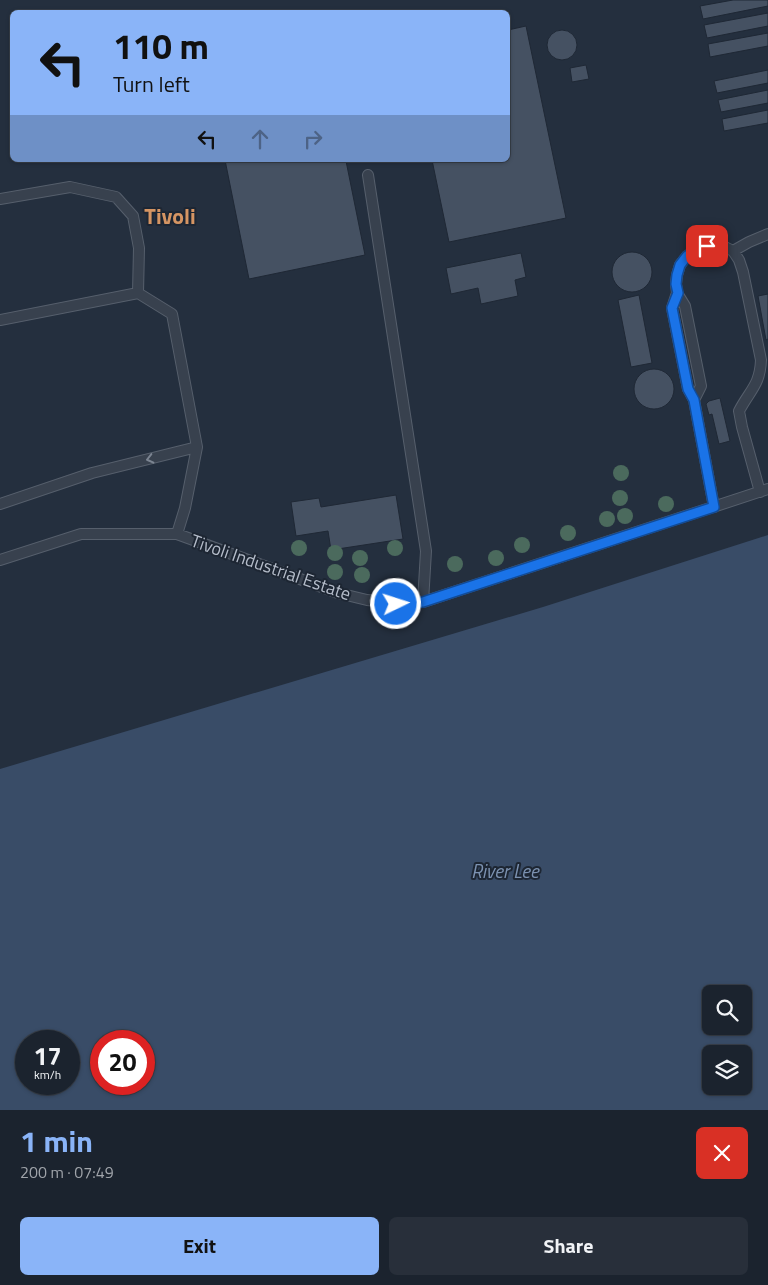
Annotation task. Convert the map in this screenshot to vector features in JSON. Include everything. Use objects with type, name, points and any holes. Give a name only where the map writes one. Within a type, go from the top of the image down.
[{"type":"lane","points":[[368,175],[426,551],[423,602]]},
{"type":"lane","points":[[0,199],[70,187],[116,197],[134,216],[139,248],[138,293]]},
{"type":"lane","points":[[733,251],[768,234]]},
{"type":"lane","points":[[714,507],[694,400],[688,389],[672,308],[678,293],[676,284],[680,265],[687,256],[707,246],[725,247],[733,251],[739,260],[742,272],[761,360],[761,372],[757,383],[739,411],[742,427],[764,491]]},
{"type":"lane","points":[[0,320],[138,293],[172,314],[197,447],[185,508],[177,534]]},
{"type":"lane","points":[[757,383],[768,387]]},
{"type":"lane","points":[[0,504],[92,473],[197,447]]},
{"type":"lane","name":"Tivoli Industrial Estate","points":[[0,560],[81,534],[177,534],[346,594],[368,600],[396,604],[423,602],[764,491]]},
{"type":"water","name":"River Lee","points":[[768,535],[768,1110],[0,1110],[0,769],[543,607]]},
{"type":"building","points":[[733,0],[768,0],[768,6],[703,19],[700,6]]},
{"type":"building","points":[[768,13],[768,26],[707,38],[704,25]]},
{"type":"building","points":[[526,26],[566,218],[449,242],[432,162],[510,162],[510,30]]},
{"type":"building","points":[[562,30],[573,34],[577,45],[573,56],[562,60],[551,56],[547,45],[551,34]]},
{"type":"building","points":[[768,33],[768,46],[710,57],[708,44]]},
{"type":"building","points":[[586,65],[589,79],[572,82],[570,68]]},
{"type":"building","points":[[768,70],[768,83],[717,93],[714,81]]},
{"type":"building","points":[[768,90],[768,103],[721,112],[718,100]]},
{"type":"building","points":[[768,110],[768,123],[724,131],[722,119]]},
{"type":"building","points":[[225,162],[346,162],[365,255],[249,279]]},
{"type":"building","points":[[636,252],[643,255],[649,261],[652,272],[651,280],[643,289],[636,292],[628,292],[621,289],[613,280],[612,268],[615,261],[624,253]]},
{"type":"building","points":[[521,253],[526,277],[515,280],[518,296],[481,304],[478,288],[451,294],[446,268]]},
{"type":"building","points":[[768,294],[768,339],[766,340],[758,296]]},
{"type":"building","points":[[639,295],[652,363],[631,367],[618,300]]},
{"type":"building","points":[[658,369],[665,372],[671,378],[674,389],[673,397],[665,406],[658,409],[650,409],[643,406],[635,397],[634,385],[637,378],[646,370]]},
{"type":"building","points":[[720,398],[730,441],[719,444],[712,414],[709,415],[706,404],[709,401]]},
{"type":"building","points":[[396,495],[403,539],[331,550],[328,531],[296,536],[291,502],[319,498],[321,507]]},
{"type":"district","name":"Tivoli","points":[[170,216]]},
{"type":"route","points":[[396,604],[423,602],[714,507],[694,400],[688,389],[672,308],[678,293],[676,284],[680,265],[687,256],[707,246]]}]
